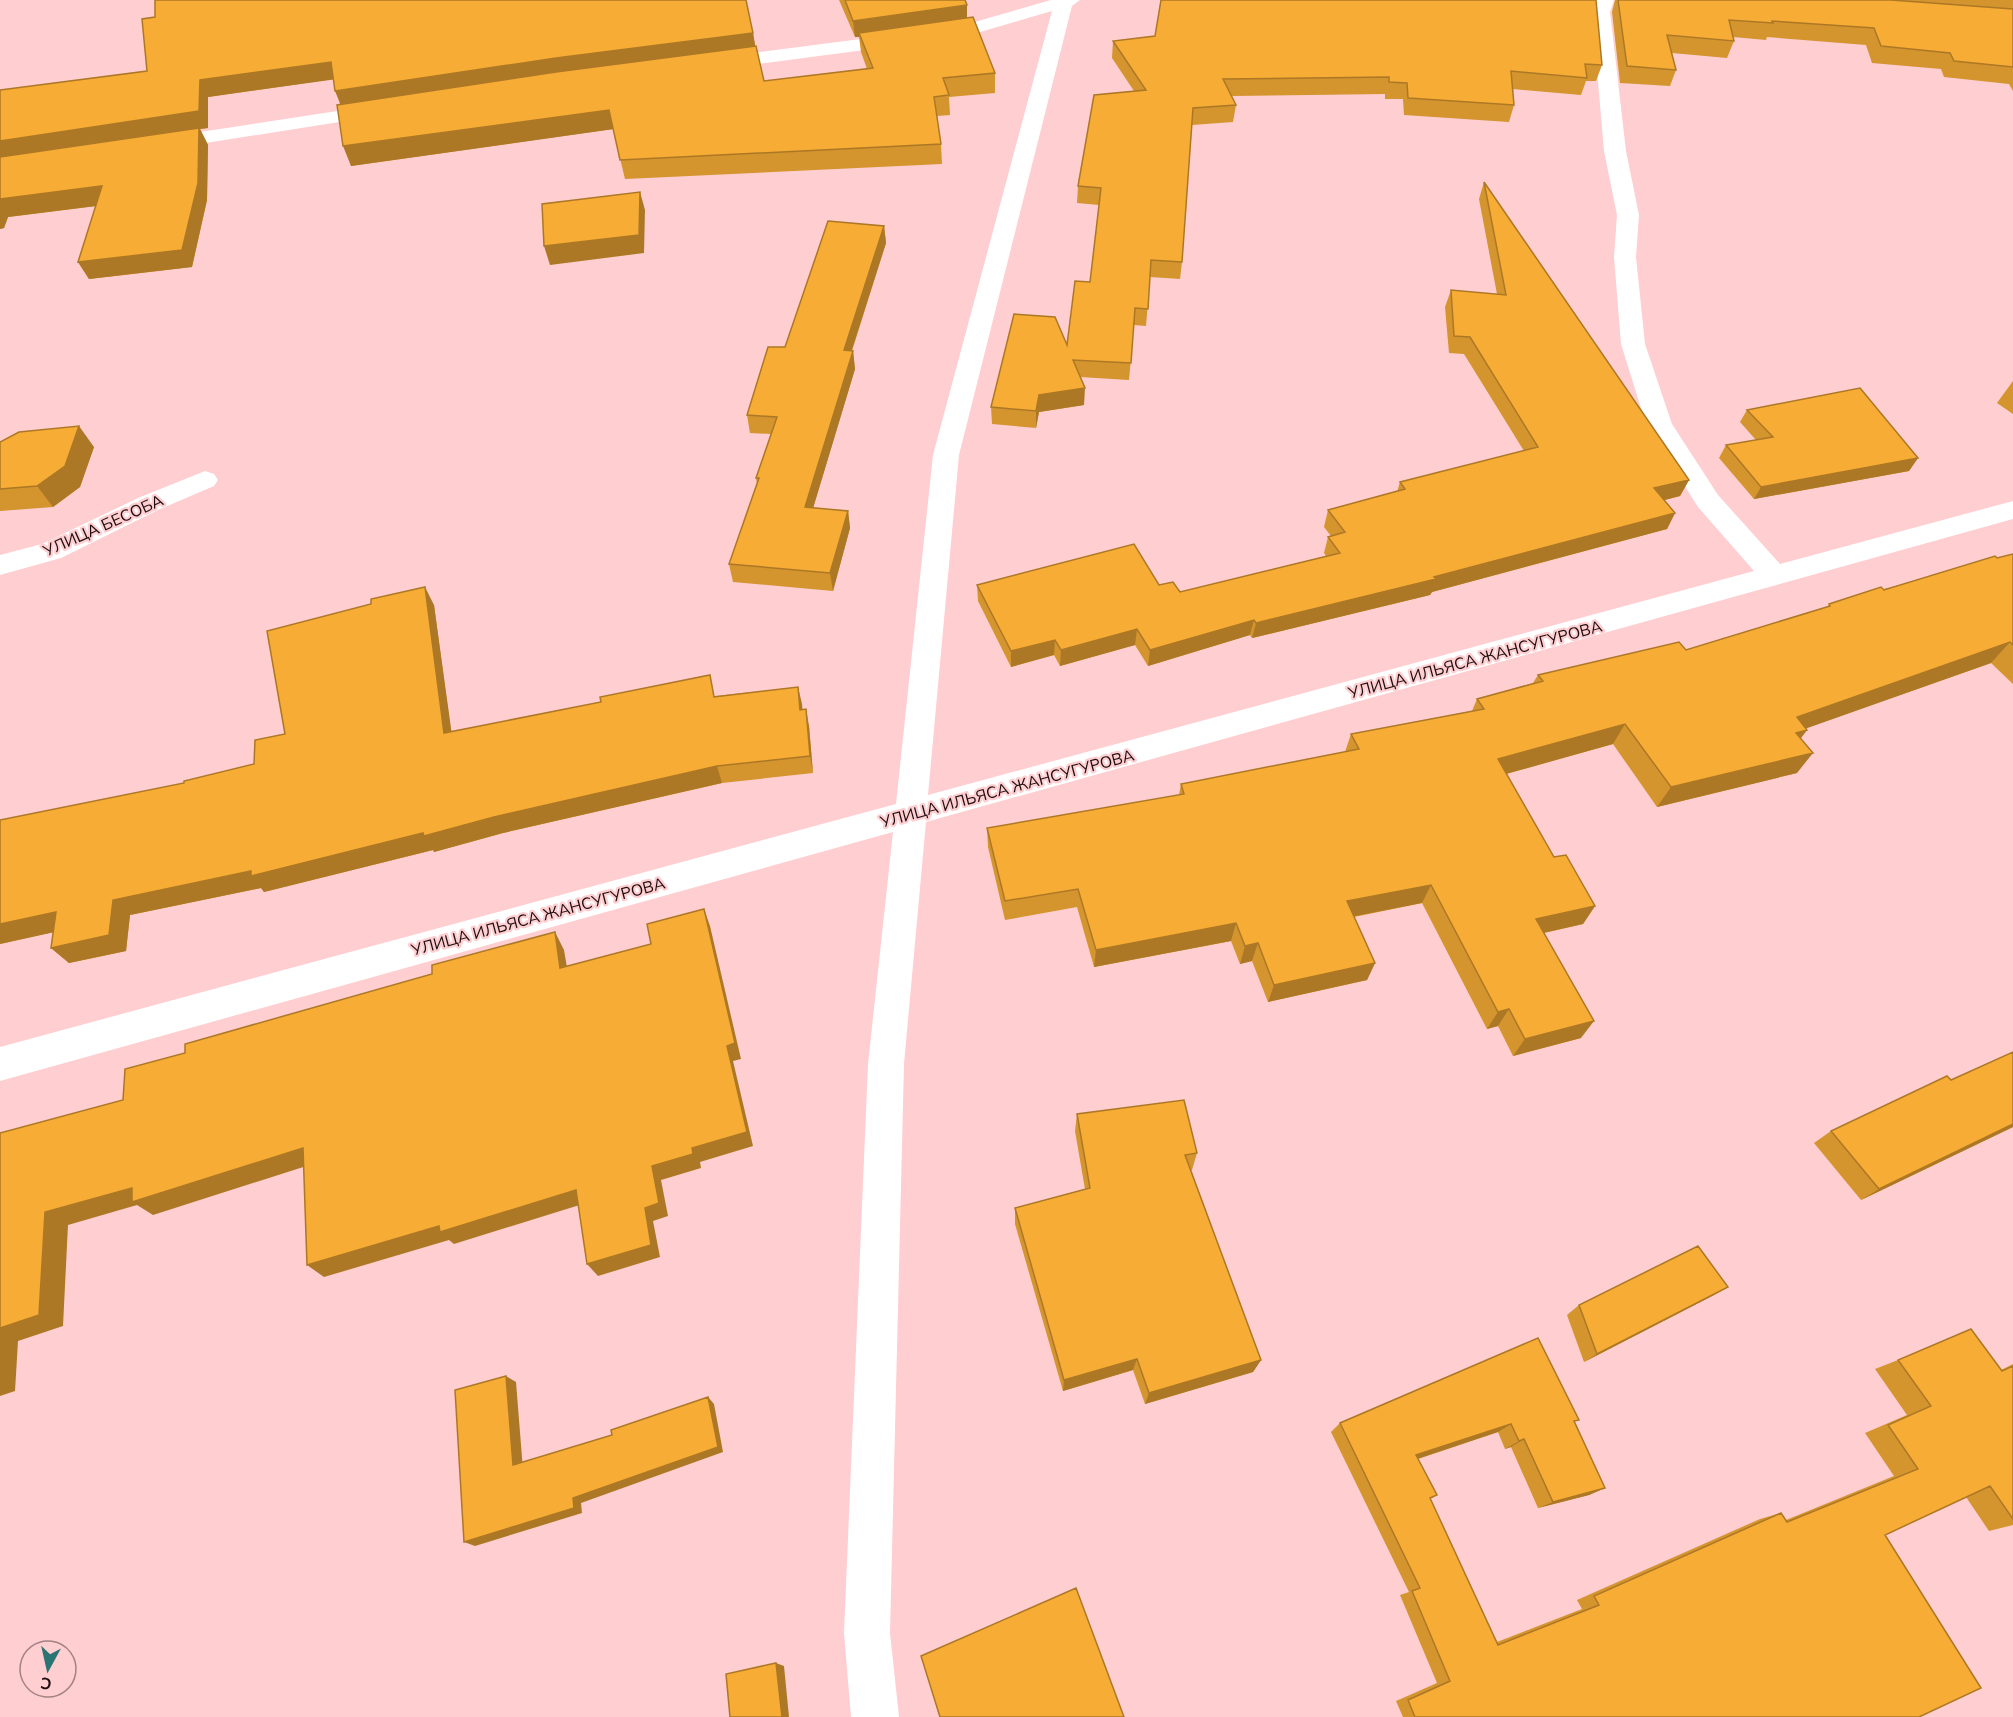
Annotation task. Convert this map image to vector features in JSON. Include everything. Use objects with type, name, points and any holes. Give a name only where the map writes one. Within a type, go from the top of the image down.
[{"type":"street","points":[[691,66],[963,31],[1064,0],[1071,0]]},
{"type":"street","points":[[875,1717],[867,1633],[885,1087],[909,814],[946,455],[1064,0]]},
{"type":"street","points":[[1605,0],[1600,12],[1615,151],[1628,215],[1625,257],[1633,344],[1659,424],[1708,501],[1775,577]]},
{"type":"street","points":[[140,147],[398,108]]},
{"type":"street","name":"УЛИЦА БЕСОБА","points":[[0,565],[51,551],[148,504],[205,480]]},
{"type":"street","name":"УЛИЦА ИЛЬЯСА ЖАНСУГУРОВА","points":[[0,1064],[2013,510]]},
{"type":"building","points":[[155,0],[746,0],[753,33],[556,58],[335,91],[331,62],[200,80],[199,111],[0,141],[0,90],[147,71],[142,19],[155,17]]},
{"type":"building","points":[[845,0],[965,0],[967,5],[853,21]]},
{"type":"building","points":[[1161,0],[1596,0],[1602,65],[1585,64],[1587,78],[1511,71],[1514,105],[1408,98],[1407,83],[1389,82],[1389,77],[1223,79],[1236,105],[1193,108],[1182,262],[1151,260],[1148,309],[1135,308],[1131,363],[1073,360],[1085,388],[1039,395],[1036,411],[991,407],[1014,314],[1055,317],[1067,345],[1075,281],[1090,282],[1101,188],[1078,186],[1094,95],[1146,90],[1113,41],[1155,36]]},
{"type":"building","points":[[1618,0],[1891,0],[2013,9],[2013,67],[1954,61],[1950,53],[1881,46],[1874,28],[1729,20],[1734,41],[1667,35],[1676,70],[1627,66]]},
{"type":"building","points":[[973,17],[995,73],[943,78],[949,95],[934,97],[941,144],[620,160],[609,110],[343,146],[337,105],[556,72],[756,46],[764,81],[873,68],[859,33]]},
{"type":"building","points":[[199,128],[198,183],[182,250],[78,262],[102,186],[0,199],[0,157]]},
{"type":"building","points":[[1484,182],[1689,480],[1654,488],[1675,513],[1434,577],[1436,579],[1256,623],[1254,620],[1150,650],[1137,629],[1061,650],[1055,640],[1011,651],[977,585],[1134,544],[1159,585],[1173,582],[1180,592],[1340,553],[1328,537],[1345,532],[1328,510],[1405,489],[1400,482],[1538,447],[1470,337],[1454,336],[1451,290],[1506,295]]},
{"type":"building","points":[[640,192],[639,235],[544,246],[542,204]]},
{"type":"building","points":[[828,221],[884,226],[844,350],[853,351],[805,507],[848,511],[830,573],[729,564],[759,478],[756,478],[777,417],[747,415],[768,347],[785,347]]},
{"type":"building","points":[[1860,388],[1918,458],[1761,487],[1726,445],[1773,437],[1747,410]]},
{"type":"building","points":[[79,426],[65,466],[37,486],[0,489],[0,442],[19,432]]},
{"type":"building","points":[[2013,554],[2013,645],[2010,642],[1797,717],[1807,730],[1796,733],[1813,753],[1671,787],[1625,724],[1498,759],[1554,857],[1566,855],[1595,906],[1536,919],[1594,1021],[1525,1039],[1509,1009],[1498,1012],[1431,885],[1347,901],[1375,963],[1274,985],[1258,943],[1245,946],[1236,923],[1096,950],[1078,889],[1005,901],[987,828],[1184,794],[1181,784],[1359,749],[1351,734],[1484,709],[1477,699],[1543,681],[1538,675],[1679,642],[1686,650],[1830,606],[1829,604],[1881,587],[1884,590],[1995,556],[1997,558]]},
{"type":"building","points":[[425,587],[444,733],[601,702],[600,697],[710,675],[714,697],[798,687],[800,710],[806,709],[810,756],[717,766],[494,817],[424,836],[423,833],[251,876],[251,871],[113,900],[109,935],[51,948],[56,912],[0,924],[0,820],[184,783],[184,781],[254,764],[255,740],[285,734],[267,631],[371,604],[371,599]]},
{"type":"building","points":[[704,909],[735,1043],[727,1046],[747,1132],[692,1148],[693,1154],[652,1166],[659,1203],[645,1208],[651,1245],[587,1264],[576,1190],[440,1232],[439,1226],[307,1265],[303,1148],[132,1202],[132,1188],[45,1212],[39,1315],[0,1328],[0,1133],[123,1100],[125,1069],[185,1053],[185,1044],[432,974],[432,965],[555,932],[560,968],[651,944],[647,924]]},
{"type":"building","points":[[2013,1052],[2013,1124],[1879,1189],[1831,1131],[1947,1076],[1951,1080]]},
{"type":"building","points":[[1184,1100],[1197,1153],[1185,1155],[1261,1360],[1149,1393],[1137,1359],[1064,1380],[1015,1208],[1090,1188],[1077,1114]]},
{"type":"building","points":[[1698,1246],[1728,1287],[1597,1354],[1579,1305]]},
{"type":"building","points":[[1971,1329],[2002,1371],[2013,1366],[2013,1519],[1990,1486],[1885,1535],[1981,1688],[1919,1717],[1415,1717],[1408,1700],[1450,1681],[1412,1591],[1420,1588],[1340,1423],[1538,1338],[1579,1420],[1574,1421],[1605,1488],[1553,1502],[1524,1439],[1519,1441],[1511,1424],[1416,1455],[1437,1495],[1430,1498],[1498,1645],[1599,1605],[1594,1596],[1781,1513],[1787,1522],[1918,1469],[1888,1425],[1931,1406],[1898,1360]]},
{"type":"building","points":[[506,1376],[513,1465],[612,1435],[611,1430],[708,1397],[718,1447],[573,1498],[574,1508],[464,1542],[455,1390]]},
{"type":"building","points":[[1076,1588],[1124,1717],[940,1717],[921,1656]]},
{"type":"building","points":[[776,1663],[782,1717],[730,1717],[726,1674]]}]
